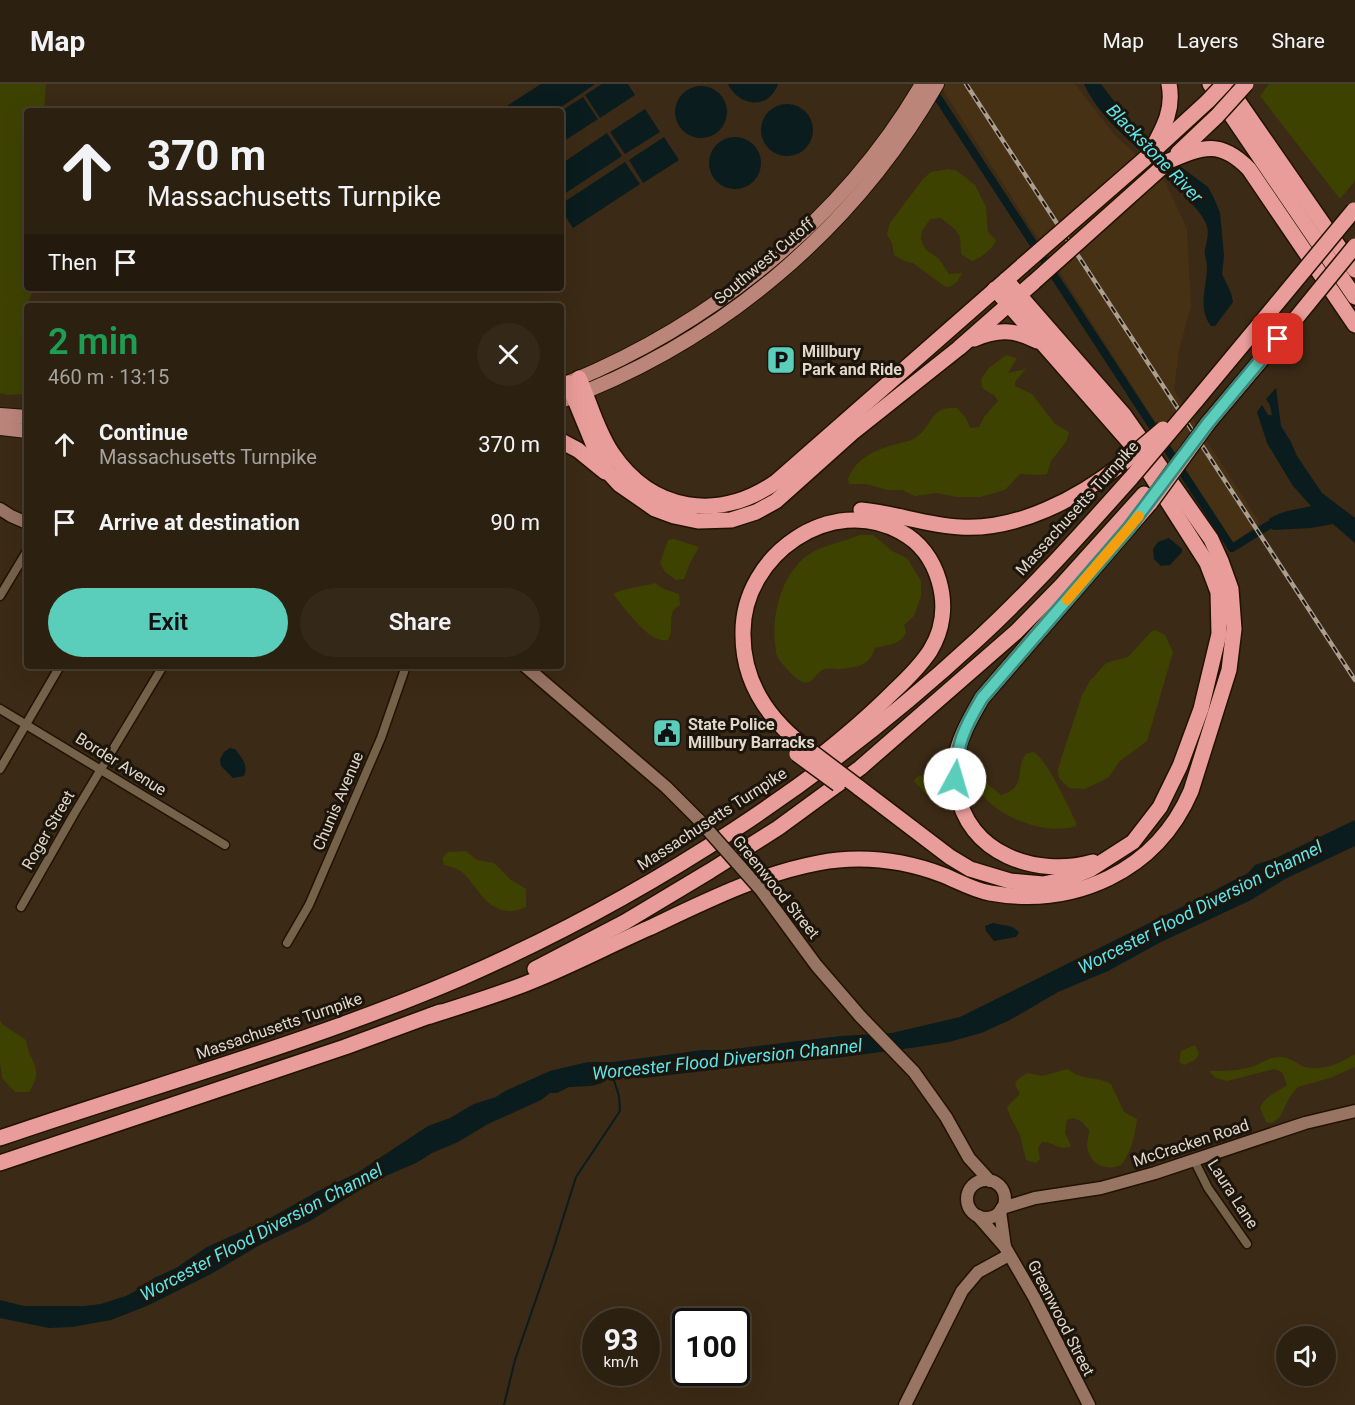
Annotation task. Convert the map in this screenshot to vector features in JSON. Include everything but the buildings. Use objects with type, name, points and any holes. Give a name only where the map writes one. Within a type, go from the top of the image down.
[{"type":"highway","points":[[1165,136],[1171,96],[1169,84]]},
{"type":"highway","points":[[1209,84],[1355,297]]},
{"type":"highway","points":[[571,389],[622,468],[638,483],[657,495],[678,503],[709,506],[735,503],[765,490],[1147,157],[1165,136],[1227,84],[1355,270]]},
{"type":"highway","points":[[564,443],[578,450],[655,509],[674,516],[722,521],[756,512],[776,501],[852,433],[958,348],[1183,152],[1246,84]]},
{"type":"highway","points":[[1183,152],[1218,148],[1235,155],[1243,162],[1355,325]]},
{"type":"highway","name":"Massachusetts Turnpike","points":[[0,1138],[302,1039],[440,986],[570,925],[642,886],[724,837],[868,733],[966,650],[1032,586],[1131,478],[1354,210]]},
{"type":"highway","points":[[1121,850],[1085,864],[1035,866],[1010,858],[993,849],[970,826],[962,811],[955,779],[956,754],[965,727],[982,698],[1355,246]]},
{"type":"highway","points":[[0,1163],[526,984],[673,916],[763,878],[820,863],[879,860],[909,864],[989,893],[1039,897],[1069,893],[1092,885],[1122,872],[1138,861],[1171,827],[1185,807],[1218,709],[1229,670],[1234,629],[1229,582],[1211,539],[1124,415],[1000,284]]},
{"type":"highway","points":[[854,790],[950,857],[970,868],[1010,881],[1043,884],[1067,879],[1091,869],[1133,842],[1160,807],[1180,766],[1197,720],[1219,634],[1218,592],[1200,551],[1131,444],[1042,344],[1013,300]]},
{"type":"highway","points":[[958,348],[988,333],[1003,331],[1016,332],[1042,344]]},
{"type":"highway","points":[[571,389],[596,451],[607,471],[620,484]]},
{"type":"highway","points":[[1009,894],[947,865],[854,790],[766,725],[751,703],[740,678],[733,644],[735,611],[743,586],[757,563],[777,539],[790,530],[834,512],[855,510],[892,514],[934,524],[961,527],[995,525],[1030,515],[1070,498],[1123,464],[1195,402]]},
{"type":"highway","points":[[430,1016],[531,971],[625,922],[753,844],[834,788],[879,752],[1016,632],[1147,499]]},
{"type":"highway","points":[[724,837],[751,809],[867,718],[915,670],[930,651],[939,632],[942,618],[941,589],[937,574],[932,563],[911,538],[884,524],[866,519],[850,520],[830,523],[801,535],[777,553],[766,565],[757,578],[748,601],[742,640],[744,658],[753,685],[771,716],[801,750]]},
{"type":"main road","name":"Southwest Cutoff","points":[[916,108],[922,84]]},
{"type":"main road","name":"Southwest Cutoff","points":[[571,389],[656,359],[749,299],[800,255],[850,204],[916,108],[937,84]]},
{"type":"main road","points":[[0,414],[24,417]]},
{"type":"main road","points":[[0,428],[24,431]]},
{"type":"street","points":[[0,509],[24,521]]},
{"type":"street","points":[[0,596],[24,556]]},
{"type":"street","points":[[0,769],[58,669]]},
{"type":"street","name":"Roger Street","points":[[21,907],[162,669]]},
{"type":"street","name":"Chunis Avenue","points":[[287,943],[309,905],[381,738],[405,669]]},
{"type":"street","name":"Greenwood Street","points":[[528,669],[666,787],[699,820],[761,890],[816,965],[914,1072],[944,1114],[969,1158],[996,1184]]},
{"type":"street","name":"Border Avenue","points":[[0,709],[225,845]]},
{"type":"street","name":"McCracken Road","points":[[1001,1209],[1035,1198],[1101,1188],[1355,1110]]},
{"type":"street","name":"Greenwood Street","points":[[969,1158],[971,1188]]},
{"type":"street","name":"Laura Lane","points":[[1194,1160],[1208,1188],[1247,1244]]},
{"type":"street","points":[[980,1181],[996,1184],[1005,1198],[1001,1209],[990,1217],[978,1216],[968,1204],[968,1193],[980,1181]]},
{"type":"street","name":"McCracken Road","points":[[996,1184],[1035,1198]]},
{"type":"street","name":"Greenwood Street","points":[[1001,1209],[1007,1251]]},
{"type":"street","name":"Greenwood Street","points":[[978,1216],[1007,1251],[1034,1297],[1089,1405]]},
{"type":"street","points":[[905,1405],[962,1291],[978,1272],[1007,1251]]},
{"type":"shaded area","points":[[0,84],[46,84],[44,108],[24,108],[24,291],[33,291],[28,303],[24,303],[24,394],[0,393]]},
{"type":"shaded area","points":[[939,84],[1075,84],[1114,134],[1166,183],[1187,229],[1191,306],[1179,350],[1174,390],[1260,523],[1233,543]]},
{"type":"shaded area","points":[[1269,84],[1355,84],[1355,181],[1340,199],[1260,96]]},
{"type":"shaded area","points":[[948,169],[957,171],[975,185],[986,207],[988,232],[996,240],[986,253],[972,261],[961,254],[960,237],[955,229],[941,218],[930,219],[922,231],[921,239],[925,249],[939,259],[949,274],[962,273],[957,282],[949,287],[944,286],[913,263],[894,255],[892,243],[887,235],[890,223],[923,179],[931,172]]},
{"type":"shaded area","points":[[1006,355],[1017,358],[1008,373],[1026,369],[1015,382],[1015,386],[1032,394],[1055,424],[1069,432],[1066,442],[1051,461],[1047,474],[1020,474],[1005,490],[980,497],[957,497],[937,493],[915,496],[902,490],[888,490],[866,484],[849,484],[848,479],[852,471],[863,459],[876,451],[916,437],[942,410],[957,408],[966,418],[970,428],[979,427],[984,417],[998,401],[995,396],[982,388],[981,379],[989,368]]},
{"type":"shaded area","points":[[859,535],[873,535],[892,551],[907,558],[921,581],[921,596],[914,616],[904,625],[906,633],[900,640],[875,648],[869,659],[862,665],[851,668],[825,669],[810,681],[804,682],[790,672],[776,654],[775,620],[784,586],[796,566],[811,553]]},
{"type":"shaded area","points":[[674,539],[699,547],[684,579],[676,580],[665,572],[660,563],[668,540]]},
{"type":"shaded area","points":[[655,583],[679,594],[680,605],[673,612],[668,640],[653,637],[630,616],[613,594]]},
{"type":"shaded area","points":[[1155,630],[1165,635],[1173,652],[1147,741],[1120,761],[1108,778],[1085,789],[1069,788],[1059,778],[1058,769],[1082,695],[1090,681],[1106,663],[1128,657]]},
{"type":"shaded area","points":[[1033,752],[1044,763],[1063,795],[1076,826],[1063,829],[1048,828],[1018,820],[991,804],[981,794],[975,782],[977,777],[1001,795],[1009,792],[1018,783],[1026,754]]},
{"type":"shaded area","points":[[919,775],[928,779],[937,797],[935,804],[914,781]]},
{"type":"shaded area","points":[[466,851],[477,860],[494,863],[510,879],[526,889],[526,907],[510,911],[494,906],[483,897],[463,873],[456,868],[444,865],[442,858],[448,852]]},
{"type":"shaded area","points":[[0,1020],[2,1024],[26,1040],[36,1071],[34,1084],[29,1092],[15,1092],[2,1078]]},
{"type":"shaded area","points":[[1195,1045],[1199,1054],[1195,1060],[1184,1065],[1179,1062],[1181,1051]]},
{"type":"shaded area","points":[[1355,1054],[1355,1067],[1330,1078],[1298,1087],[1289,1098],[1280,1117],[1272,1123],[1266,1122],[1260,1108],[1268,1097],[1287,1085],[1282,1072],[1274,1069],[1227,1081],[1216,1078],[1209,1071],[1246,1068],[1277,1057],[1287,1058],[1309,1068],[1323,1068],[1337,1064]]},
{"type":"shaded area","points":[[1068,1069],[1079,1076],[1111,1084],[1124,1112],[1137,1119],[1132,1144],[1121,1165],[1103,1166],[1090,1157],[1087,1145],[1089,1130],[1082,1122],[1074,1118],[1067,1120],[1065,1133],[1071,1146],[1063,1148],[1042,1142],[1038,1148],[1040,1159],[1036,1163],[1026,1160],[1020,1135],[1007,1107],[1020,1094],[1015,1085],[1017,1080],[1027,1073],[1042,1076]]},
{"type":"water","points":[[541,84],[594,84],[560,108],[504,108]]},
{"type":"water","points":[[602,84],[628,84],[635,95],[600,118],[585,95]]},
{"type":"water","points":[[728,84],[778,84],[768,98],[754,102],[739,97]]},
{"type":"water","name":"Blackstone River","points":[[1084,84],[1101,84],[1127,118],[1181,167],[1208,187],[1214,198],[1220,213],[1224,256],[1222,274],[1233,302],[1215,326],[1211,326],[1204,312],[1207,267],[1205,251],[1208,235],[1205,222],[1177,182],[1112,123],[1101,111]]},
{"type":"water","points":[[701,86],[711,88],[719,94],[725,102],[727,112],[725,122],[719,130],[711,136],[701,138],[691,136],[683,130],[677,122],[675,112],[677,102],[683,94],[691,88]]},
{"type":"water","points":[[583,97],[598,119],[564,141],[564,109]]},
{"type":"water","points":[[787,104],[797,106],[805,112],[811,120],[813,130],[811,140],[805,148],[797,154],[787,156],[777,154],[769,148],[763,140],[761,130],[763,120],[769,112],[777,106]]},
{"type":"water","points":[[645,109],[660,132],[625,154],[610,132]]},
{"type":"water","points":[[607,133],[622,156],[564,194],[564,162]]},
{"type":"water","points":[[664,137],[679,160],[643,183],[629,160]]},
{"type":"water","points":[[735,137],[745,139],[753,145],[759,153],[761,163],[759,173],[753,181],[745,187],[735,189],[725,187],[717,181],[711,173],[709,163],[711,153],[717,145],[725,139]]},
{"type":"water","points":[[625,162],[640,184],[573,228],[564,214],[564,202]]},
{"type":"water","points":[[1276,388],[1281,426],[1297,456],[1322,493],[1355,518],[1355,543],[1333,524],[1273,530],[1269,525],[1269,519],[1274,516],[1311,506],[1293,486],[1267,443],[1257,412],[1262,405],[1268,415],[1272,415],[1266,399]]},
{"type":"water","points":[[1169,538],[1182,549],[1182,552],[1170,565],[1161,566],[1154,559],[1153,549],[1158,542]]},
{"type":"water","points":[[230,748],[235,749],[244,761],[246,768],[244,776],[233,778],[221,766],[220,759]]},
{"type":"water","name":"Worcester Flood Diversion Channel","points":[[1355,820],[1355,846],[1285,879],[1251,900],[1161,942],[1108,971],[1058,992],[1010,1020],[981,1033],[949,1042],[836,1058],[644,1078],[613,1076],[606,1078],[602,1083],[591,1086],[569,1087],[557,1093],[550,1093],[541,1100],[488,1124],[416,1163],[374,1181],[310,1221],[258,1246],[211,1274],[149,1305],[111,1320],[72,1327],[49,1328],[0,1318],[0,1300],[24,1306],[84,1306],[101,1304],[126,1296],[145,1286],[154,1278],[176,1268],[207,1247],[265,1221],[318,1191],[357,1173],[428,1126],[550,1071],[588,1062],[613,1062],[703,1050],[726,1050],[841,1036],[892,1033],[960,1017],[1198,899],[1248,873],[1255,865],[1276,858]]},
{"type":"water","points":[[993,923],[1011,927],[1019,933],[1016,937],[994,941],[985,926]]},
{"type":"waterway","points":[[931,87],[1232,548],[1269,525],[1279,522]]},
{"type":"waterway","name":"Worcester Flood Diversion Channel","points":[[504,1405],[515,1360],[576,1177],[620,1111],[619,1096],[612,1074]]},
{"type":"railway","points":[[966,84],[1355,680]]},
{"type":"slow traffic","points":[[1067,600],[1139,516]]},
{"type":"place","name":"Millbury Park and Ride","points":[[781,360]]},
{"type":"place","name":"State Police Millbury Barracks","points":[[667,733]]},
{"type":"route","points":[[955,779],[956,754],[965,727],[982,698],[1150,503],[1208,423],[1278,339]]}]
